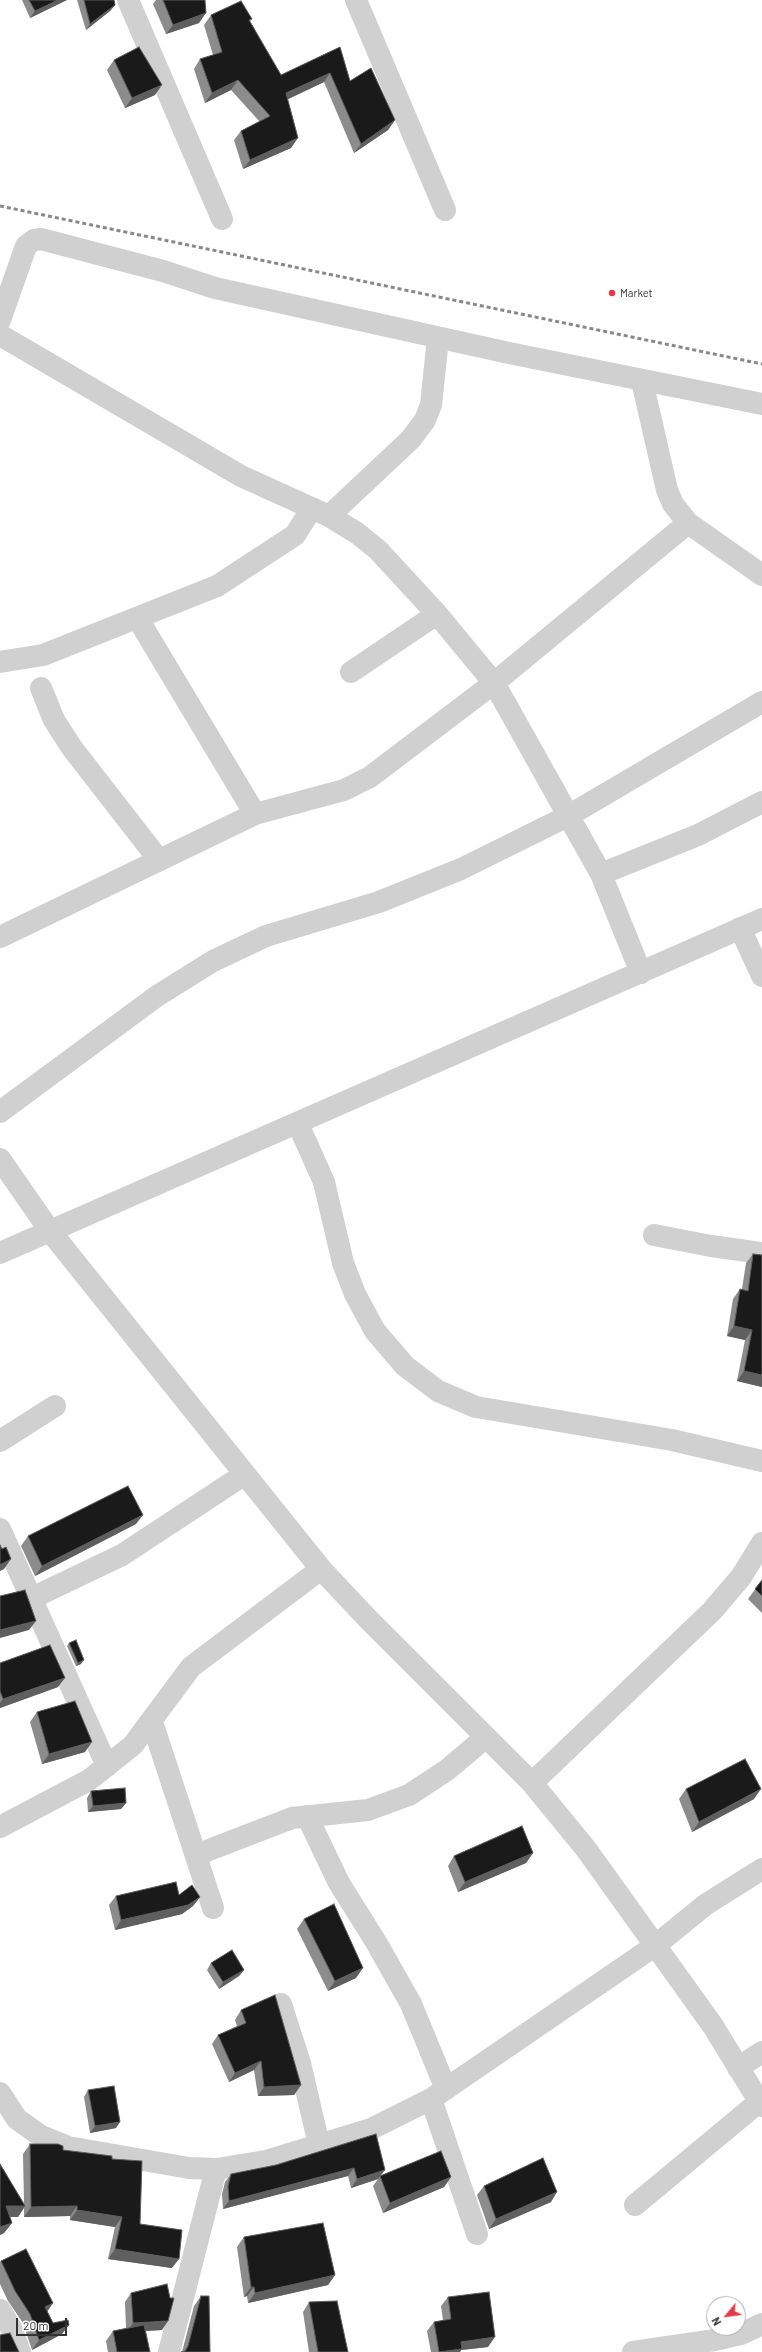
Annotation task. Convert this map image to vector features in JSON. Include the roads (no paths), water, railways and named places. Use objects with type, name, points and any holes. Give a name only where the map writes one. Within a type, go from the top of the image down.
[{"type":"street","points":[[128,0],[222,219]]},
{"type":"street","points":[[356,0],[445,210]]},
{"type":"street","points":[[0,320],[26,246],[34,240],[42,239],[163,271],[215,288],[362,319],[438,338],[642,381],[762,404]]},
{"type":"street","points":[[0,335],[241,476],[320,512],[357,533],[378,550],[437,614],[494,683],[601,874],[641,973]]},
{"type":"street","points":[[0,662],[43,655],[138,619],[217,586],[295,535],[320,512],[411,439],[425,420],[431,406],[438,338]]},
{"type":"street","points":[[642,381],[667,490],[673,504],[688,523],[762,575]]},
{"type":"street","points":[[0,937],[255,814],[344,790],[370,777],[494,683],[688,523]]},
{"type":"street","points":[[350,672],[437,614]]},
{"type":"street","points":[[138,619],[255,814]]},
{"type":"street","points":[[41,688],[54,720],[72,748],[159,860]]},
{"type":"street","points":[[0,1112],[157,996],[212,961],[266,936],[379,902],[461,869],[568,816],[762,702]]},
{"type":"street","points":[[601,874],[698,835],[762,802]]},
{"type":"street","points":[[0,1253],[298,1124],[762,919]]},
{"type":"street","points":[[740,928],[762,976]]},
{"type":"street","points":[[298,1124],[324,1182],[343,1263],[355,1294],[376,1330],[405,1366],[438,1391],[476,1407],[672,1440],[762,1461]]},
{"type":"street","points":[[0,1159],[50,1231],[321,1569],[532,1783],[586,1849],[656,1945],[712,2026],[760,2104],[635,2205]]},
{"type":"street","points":[[654,1234],[711,1246],[762,1253]]},
{"type":"street","points":[[0,1441],[55,1406]]},
{"type":"street","points":[[32,1598],[122,1555],[245,1474]]},
{"type":"street","points":[[0,1530],[32,1598],[44,1630],[107,1766]]},
{"type":"street","points":[[532,1783],[712,1611],[741,1577],[762,1543]]},
{"type":"street","points":[[0,1827],[89,1780],[107,1766],[133,1745],[152,1722],[191,1667],[321,1569]]},
{"type":"street","points":[[152,1722],[213,1908]]},
{"type":"street","points":[[196,1855],[292,1818],[368,1810],[408,1795],[447,1770],[486,1737]]},
{"type":"street","points":[[307,1816],[339,1883],[376,1942],[411,2004],[439,2094],[477,2234]]},
{"type":"street","points":[[0,2093],[17,2118],[41,2136],[68,2147],[189,2168],[216,2169],[266,2161],[371,2129],[439,2094],[656,1945],[705,1906],[762,1869]]},
{"type":"street","points":[[281,2004],[300,2062],[320,2145]]},
{"type":"street","points":[[738,2068],[762,2052]]},
{"type":"street","points":[[169,2352],[216,2169]]},
{"type":"street","points":[[0,2310],[11,2328],[20,2352]]},
{"type":"street","points":[[633,2352],[736,2343],[762,2324]]},
{"type":"railway","points":[[0,206],[762,364]]},
{"type":"place","name":"Market","points":[[612,293]]}]
